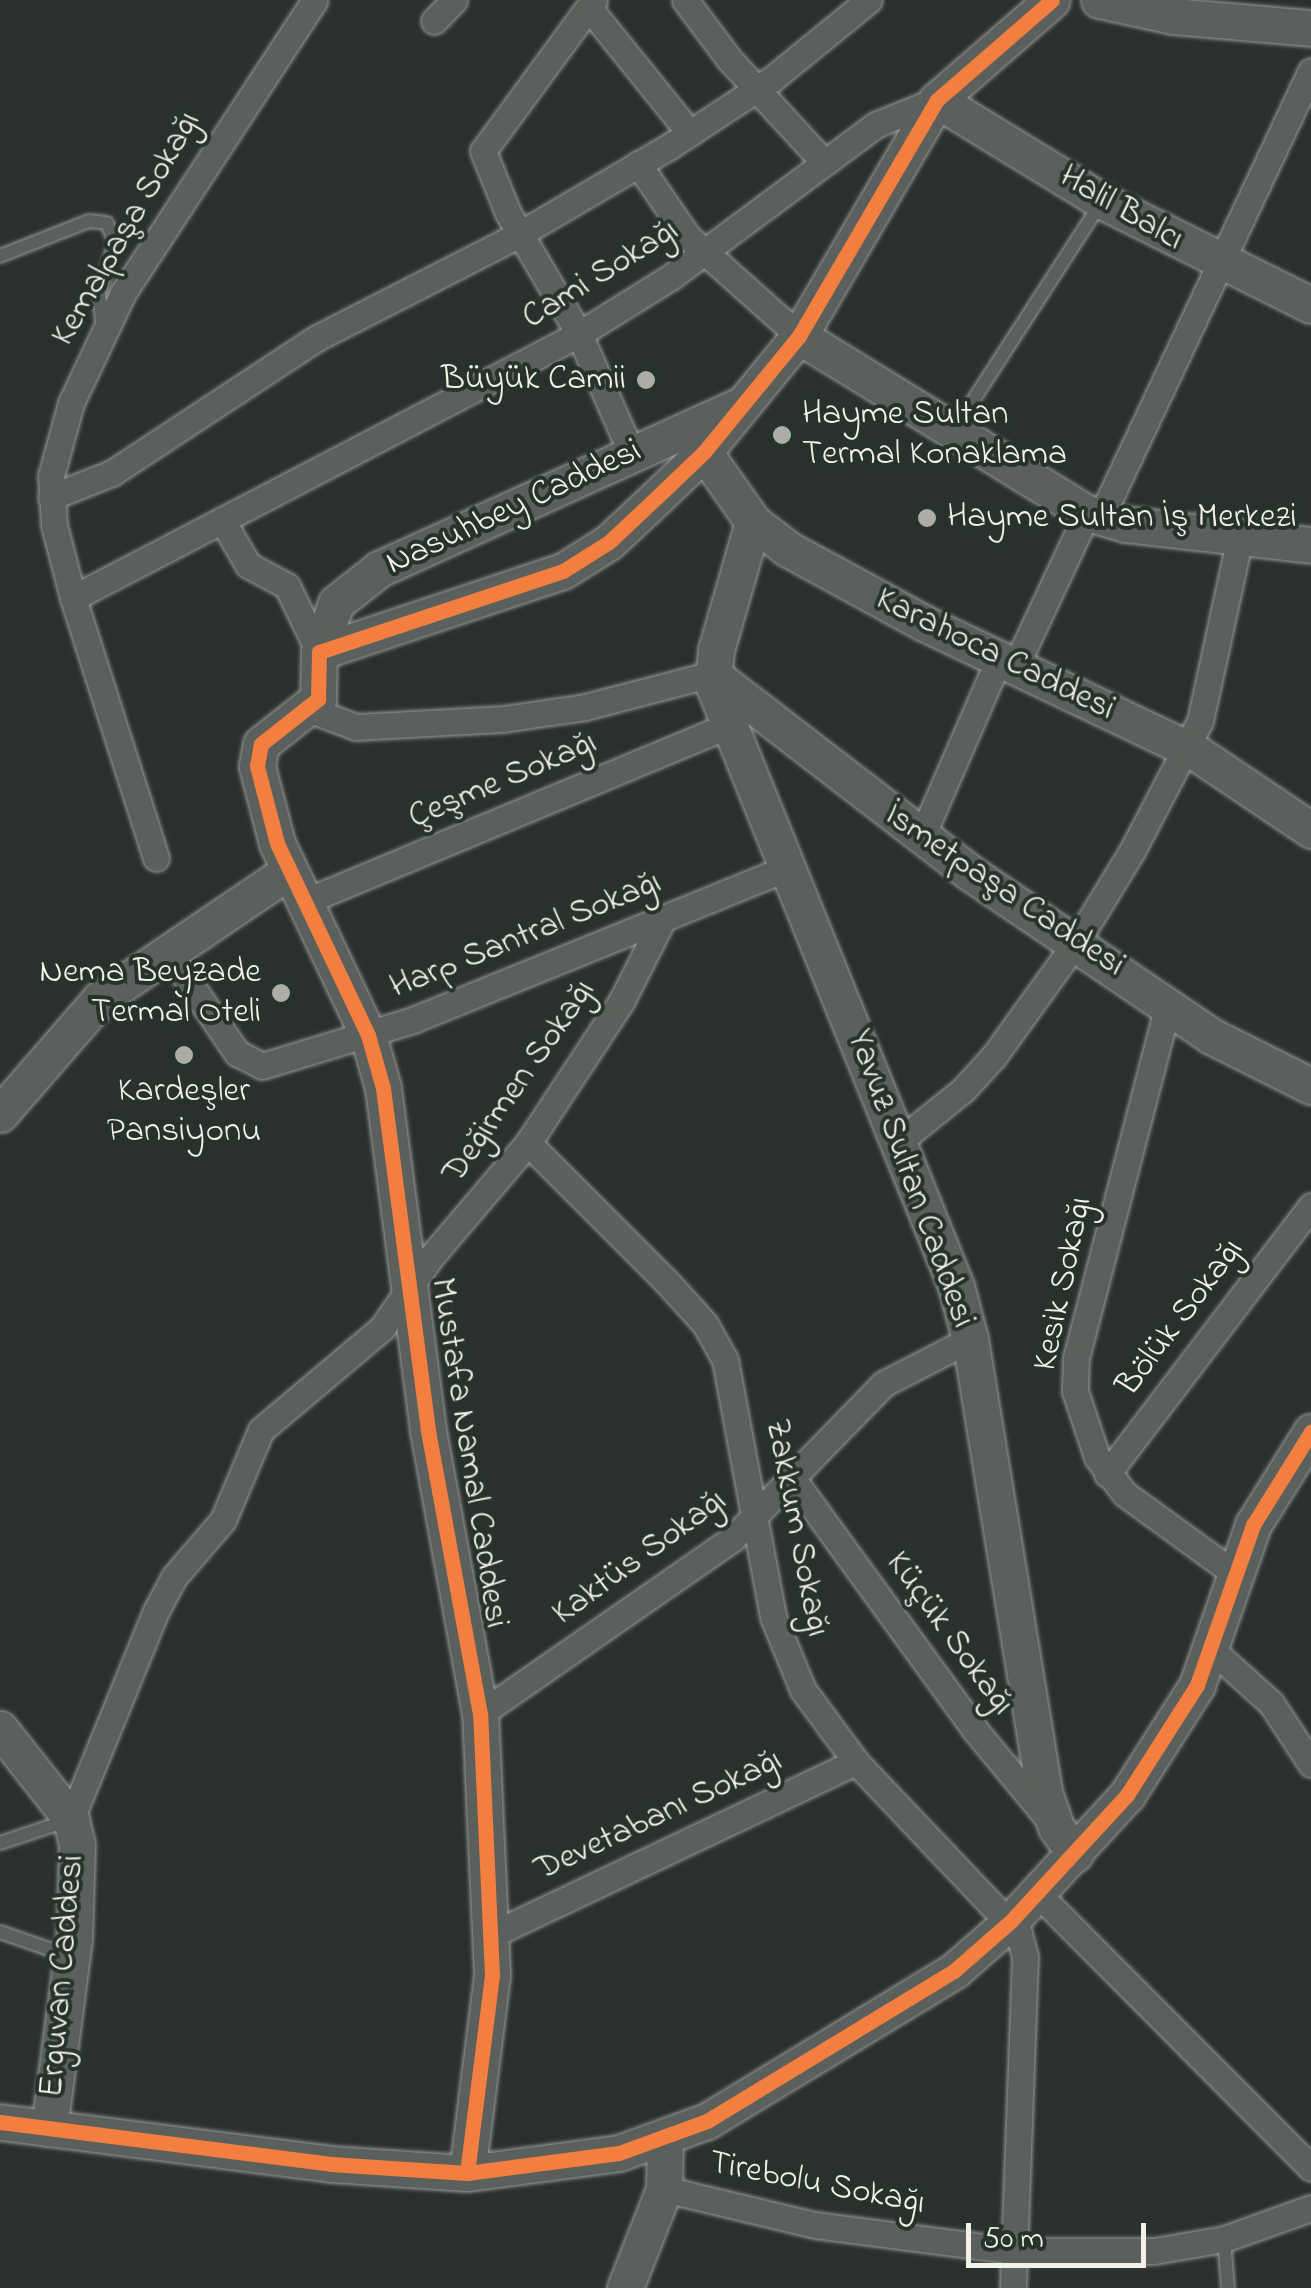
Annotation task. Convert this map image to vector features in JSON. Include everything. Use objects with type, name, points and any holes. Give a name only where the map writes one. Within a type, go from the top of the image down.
[{"type":"street","name":"Kemalpaşa Sokağı","points":[[156,858],[73,598],[51,497],[71,403],[104,331],[152,244],[315,0]]},
{"type":"street","points":[[434,21],[454,0]]},
{"type":"street","points":[[685,0],[756,90],[822,160]]},
{"type":"street","points":[[51,497],[112,473],[317,338],[520,234],[690,134],[756,90],[869,0]]},
{"type":"street","points":[[222,520],[248,564],[287,586],[320,652],[563,571],[609,542],[704,452],[799,336],[937,100],[1052,0]]},
{"type":"street","points":[[1099,0],[1174,16],[1311,28]]},
{"type":"street","points":[[632,454],[579,334],[520,234],[483,151],[592,4],[690,134]]},
{"type":"street","points":[[921,838],[1007,663],[1094,516],[1222,266],[1311,71]]},
{"type":"street","name":"Cami Sokağı","points":[[73,598],[579,334],[704,253],[822,160],[891,115],[937,100]]},
{"type":"street","name":"Halil Balcı","points":[[937,100],[1102,201],[1222,266],[1311,305]]},
{"type":"street","points":[[638,164],[704,253],[799,336],[952,434],[1094,516],[1311,545]]},
{"type":"street","name":"Nasuhbey Caddesi","points":[[308,709],[322,686],[320,652],[336,603],[380,569],[746,402]]},
{"type":"street","name":"Karahoca Caddesi","points":[[704,452],[753,522],[788,550],[1007,663],[1187,749],[1311,830]]},
{"type":"street","points":[[308,709],[356,727],[503,719],[585,707],[712,674],[753,522]]},
{"type":"street","points":[[902,1139],[979,1073],[1077,941],[1187,749],[1211,680],[1240,538]]},
{"type":"street","name":"Yavuz Sultan Caddesi","points":[[712,674],[729,725],[902,1139],[970,1339],[1039,1765],[1065,1841]]},
{"type":"street","name":"İsmetpaşa Caddesi","points":[[712,674],[921,838],[1242,1055],[1311,1086]]},
{"type":"street","name":"Mustafa Namal Caddesi","points":[[308,709],[266,736],[257,766],[296,887],[368,1035],[382,1088],[428,1430],[480,1714],[491,1935],[489,2032],[467,2173]]},
{"type":"street","name":"Çeşme Sokağı","points":[[296,887],[729,725]]},
{"type":"street","name":"Harp Santral Sokağı","points":[[167,950],[244,1061],[262,1066],[368,1035],[788,868]]},
{"type":"street","points":[[0,1114],[70,1029],[167,950],[296,887]]},
{"type":"street","name":"Değirmen Sokağı","points":[[72,1819],[156,1611],[174,1577],[223,1520],[261,1430],[364,1346],[528,1143],[621,1002],[664,919]]},
{"type":"street","name":"Kesik Sokağı","points":[[1168,1005],[1073,1374],[1084,1422],[1107,1474],[1148,1513],[1235,1574]]},
{"type":"street","name":"Zakkum Sokağı","points":[[528,1143],[666,1280],[716,1342],[732,1384],[758,1515],[768,1595],[789,1665],[856,1762],[1012,1922]]},
{"type":"street","name":"Bölük Sokağı","points":[[1107,1474],[1311,1206]]},
{"type":"street","name":"Kaktüs Sokağı","points":[[480,1714],[666,1588],[758,1515],[883,1384],[970,1339]]},
{"type":"street","points":[[0,2122],[330,2164],[467,2173],[566,2163],[665,2139],[914,1998],[1012,1922],[1037,1893],[1065,1841],[1151,1763],[1211,1650],[1253,1525],[1311,1432]]},
{"type":"street","name":"Küçük Sokağı","points":[[792,1478],[974,1730],[1065,1841]]},
{"type":"street","points":[[1211,1650],[1271,1703],[1311,1764]]},
{"type":"street","name":"Erguvan Caddesi","points":[[0,1729],[72,1819],[78,1866],[72,1956],[49,2128]]},
{"type":"street","name":"Devetabanı Sokağı","points":[[491,1935],[856,1762]]},
{"type":"street","points":[[1037,1893],[1311,2168]]},
{"type":"street","points":[[1012,1922],[1025,1957],[1013,2288]]},
{"type":"street","points":[[625,2288],[664,2189],[665,2139]]},
{"type":"street","name":"Tirebolu Sokağı","points":[[664,2189],[815,2224],[1014,2251],[1154,2250],[1224,2239],[1311,2208]]},
{"type":"lane","points":[[952,434],[1102,201]]},
{"type":"lane","points":[[0,256],[89,221],[107,223],[115,244],[99,292],[104,331]]},
{"type":"lane","points":[[0,1842],[72,1819]]},
{"type":"lane","points":[[0,1932],[72,1956]]},
{"type":"lane","points":[[1224,2239],[1228,2288]]},
{"type":"cycle path","points":[[467,2173],[492,1975],[480,1714],[428,1430],[383,1088],[368,1035],[277,843],[257,766],[261,744],[318,699],[319,652],[563,571],[609,542],[658,496],[704,452],[799,336],[937,100],[1052,0]]},
{"type":"cycle path","points":[[0,2122],[331,2164],[467,2173],[619,2153],[707,2121],[955,1970],[1011,1921],[1127,1795],[1197,1685],[1253,1525],[1311,1432]]},
{"type":"place","name":"Büyük Camii","points":[[646,380]]},
{"type":"place","name":"Hayme Sultan Termal Konaklama","points":[[782,435]]},
{"type":"place","name":"Hayme Sultan İş Merkezi","points":[[927,518]]},
{"type":"place","name":"Nema Beyzade Termal Oteli","points":[[281,993]]},
{"type":"place","name":"Kardeşler Pansiyonu","points":[[184,1055]]}]
